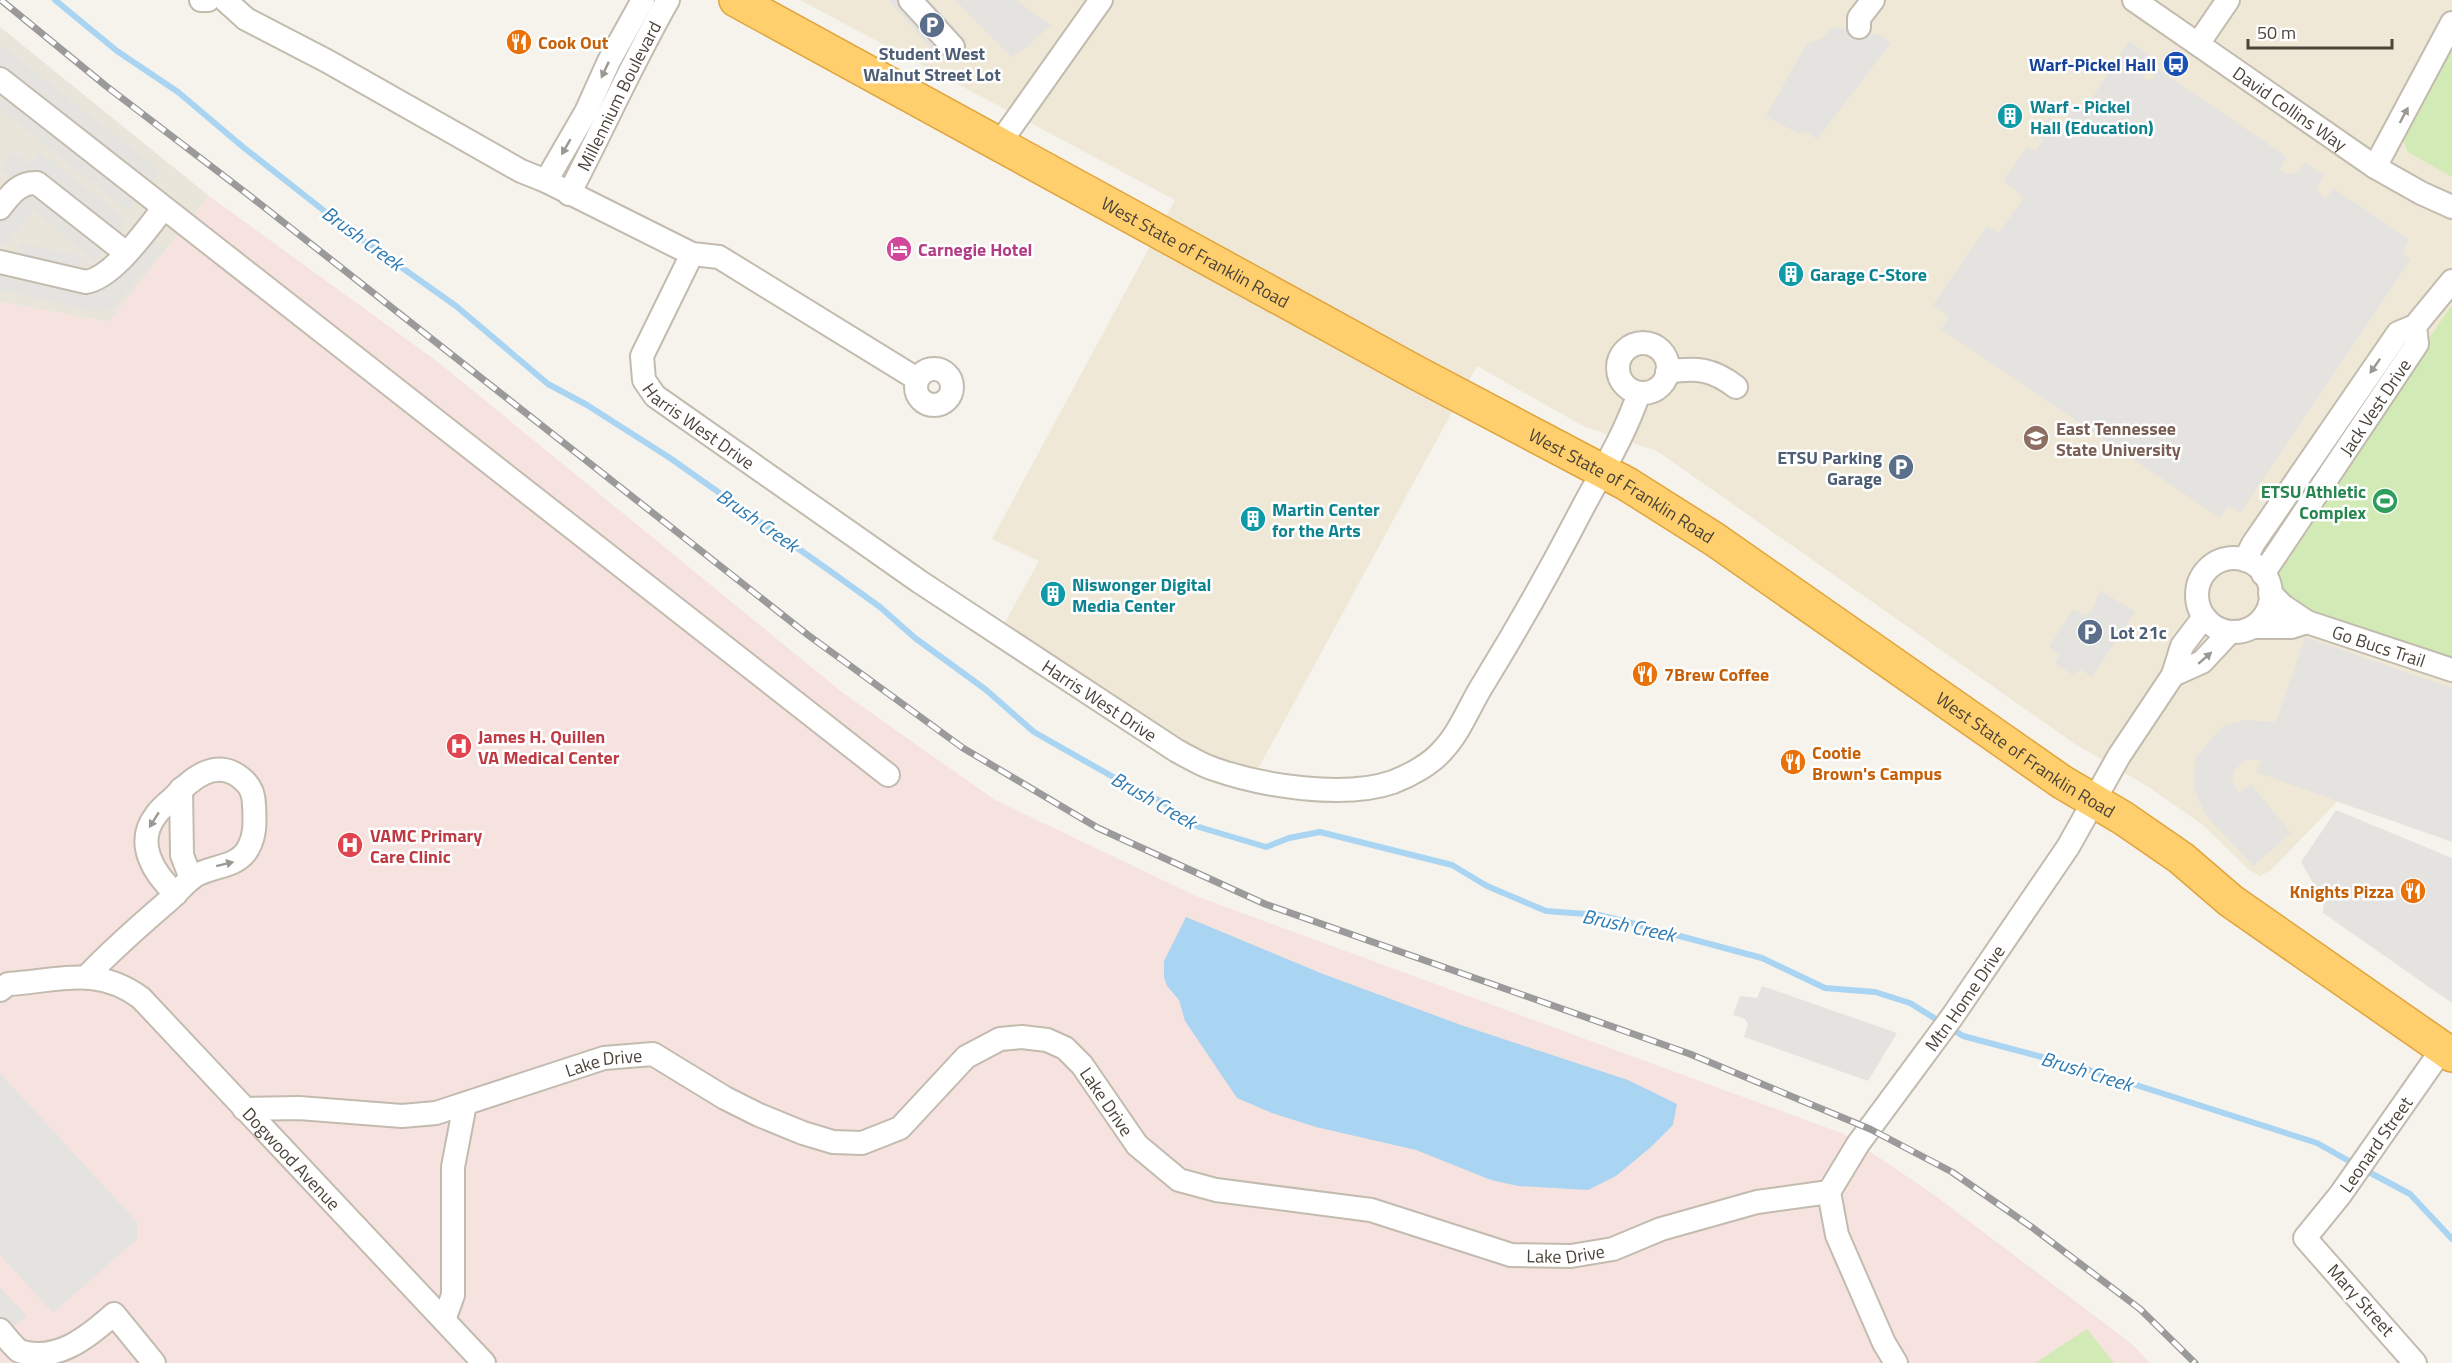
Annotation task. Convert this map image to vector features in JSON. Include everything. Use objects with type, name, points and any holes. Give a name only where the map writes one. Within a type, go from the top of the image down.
[{"type":"highway","name":"West State of Franklin Road","points":[[736,0],[1627,484],[1714,539],[2062,782],[2181,858],[2231,901],[2448,1051]]},
{"type":"street","points":[[201,0],[208,0]]},
{"type":"street","points":[[225,0],[246,19],[327,61],[521,171],[546,181],[692,254],[719,257],[917,379]]},
{"type":"street","points":[[546,181],[586,112],[609,61],[643,0]]},
{"type":"street","name":"Millennium Boulevard","points":[[569,194],[614,107],[636,57],[668,0]]},
{"type":"street","points":[[910,0],[953,47]]},
{"type":"street","points":[[999,144],[1101,0]]},
{"type":"street","points":[[1859,27],[1859,18],[1873,0]]},
{"type":"street","name":"David Collins Way","points":[[2134,0],[2375,166],[2421,193],[2452,207]]},
{"type":"street","points":[[2198,44],[2228,0]]},
{"type":"street","points":[[2375,166],[2452,23]]},
{"type":"street","points":[[0,79],[888,775]]},
{"type":"street","points":[[0,208],[19,186],[28,182],[37,183],[126,253]]},
{"type":"street","points":[[0,262],[86,282],[96,281],[126,253],[163,209]]},
{"type":"street","name":"Harris West Drive","points":[[692,254],[642,356],[644,380],[655,396],[920,582],[1147,733],[1213,769],[1252,780],[1339,790],[1370,788],[1394,782],[1423,766],[1442,752],[1459,728],[1479,689],[1516,630],[1620,440],[1639,393]]},
{"type":"street","name":"Jack Vest Drive","points":[[2245,560],[2253,544],[2398,333],[2415,326],[2452,281]]},
{"type":"street","name":"Jack Vest Drive","points":[[2267,583],[2417,344],[2415,326]]},
{"type":"street","points":[[1644,343],[1659,349],[1668,364],[1661,386],[1646,393],[1639,393],[1624,385],[1620,378],[1618,362],[1628,348],[1644,343]]},
{"type":"street","points":[[1667,372],[1698,368],[1736,387]]},
{"type":"street","points":[[2231,558],[2252,563],[2267,583],[2268,610],[2253,627],[2243,631],[2221,630],[2204,617],[2199,607],[2197,596],[2203,574],[2220,561],[2231,558]]},
{"type":"street","name":"Go Bucs Trail","points":[[2267,583],[2283,606],[2307,622],[2452,670]]},
{"type":"street","points":[[2094,801],[2119,756],[2173,675],[2182,646],[2204,617]]},
{"type":"street","name":"Go Bucs Trail","points":[[2253,627],[2291,627],[2307,622]]},
{"type":"street","points":[[2173,675],[2202,662],[2230,632]]},
{"type":"street","points":[[87,976],[120,942],[206,869],[234,863],[245,854],[253,840],[254,799],[251,787],[236,774],[225,769],[212,769],[200,774],[181,789],[156,815],[148,828],[147,846],[150,862],[160,878],[183,887]]},
{"type":"street","points":[[181,789],[183,887]]},
{"type":"street","name":"Mtn Home Drive","points":[[1829,1192],[1858,1144],[1952,1017],[2068,847],[2094,801]]},
{"type":"street","name":"Dogwood Avenue","points":[[0,990],[8,984],[87,976],[124,985],[141,998],[484,1363]]},
{"type":"street","name":"Lake Drive","points":[[244,1109],[299,1108],[402,1116],[436,1113],[604,1058],[653,1054],[707,1088],[759,1115],[803,1133],[833,1142],[862,1143],[900,1128],[966,1057],[1000,1039],[1022,1037],[1047,1040],[1065,1048],[1082,1065],[1137,1145],[1179,1180],[1216,1190],[1371,1210],[1511,1255],[1571,1256],[1613,1249],[1661,1229],[1757,1202],[1829,1192]]},
{"type":"street","name":"Leonard Street","points":[[2305,1238],[2448,1051]]},
{"type":"street","points":[[444,1320],[453,1295],[453,1167],[465,1104]]},
{"type":"street","points":[[1829,1192],[1838,1235],[1884,1343],[1896,1363]]},
{"type":"street","name":"Mary Street","points":[[2305,1238],[2415,1363]]},
{"type":"street","points":[[0,1330],[18,1351],[30,1359],[43,1363],[55,1362],[69,1354],[114,1314],[154,1363]]},
{"type":"shaded area","name":"East Tennessee State University","points":[[800,0],[2452,0],[2452,841],[2337,802],[2271,870],[2260,876],[2249,870],[2203,825],[2147,786],[2075,744],[1657,451],[1583,426],[1477,366],[1252,780],[1213,769],[999,633],[1039,561],[992,539],[1175,200]]},
{"type":"shaded area","name":"Student West Walnut Street Lot","points":[[888,0],[929,0],[967,41],[942,60]]},
{"type":"shaded area","points":[[955,0],[1016,0],[1051,25],[1028,46],[1011,57]]},
{"type":"shaded area","points":[[0,27],[209,196],[109,322],[0,302]]},
{"type":"shaded area","points":[[1832,27],[1881,35],[1891,43],[1817,139],[1806,132],[1799,134],[1766,116],[1807,43],[1823,38]]},
{"type":"shaded area","points":[[2129,41],[2149,55],[2141,70],[2146,81],[2151,80],[2158,69],[2287,157],[2280,169],[2285,174],[2296,173],[2305,162],[2324,175],[2317,189],[2323,198],[2326,199],[2333,188],[2409,239],[2402,253],[2411,259],[2240,513],[2230,507],[2220,518],[1941,329],[1948,316],[1933,305],[1987,226],[1999,233],[2024,197],[2003,181],[2027,147],[2035,151],[2043,140],[2036,135],[2049,117],[2065,128],[2073,125],[2073,120],[2063,114],[2071,101],[2083,109],[2087,106]]},
{"type":"shaded area","points":[[0,44],[160,171],[129,211],[0,109]]},
{"type":"shaded area","points":[[13,152],[30,164],[40,152],[127,221],[95,261],[33,210],[5,245],[0,244],[0,191],[11,181],[0,168]]},
{"type":"shaded area","name":"James H. Quillen VA Medical Center","points":[[209,196],[438,362],[843,693],[995,800],[1196,896],[1844,1134],[1933,1194],[2132,1344],[2150,1363],[0,1363],[0,302],[109,322]]},
{"type":"shaded area","points":[[153,238],[165,249],[112,308],[97,312],[0,290],[0,273],[15,274],[20,243],[82,256],[75,284],[102,290]]},
{"type":"shaded area","name":"Lot 21c","points":[[2100,590],[2135,612],[2092,677],[2080,669],[2074,676],[2055,663],[2059,655],[2049,647],[2073,609],[2086,616],[2093,608]]},
{"type":"shaded area","points":[[2305,637],[2452,688],[2452,842],[2256,772],[2261,760],[2245,760],[2234,771],[2232,781],[2239,793],[2251,784],[2291,833],[2253,866],[2206,815],[2194,790],[2195,758],[2223,726],[2244,720],[2276,722]]},
{"type":"shaded area","points":[[2336,810],[2452,858],[2452,1003],[2323,913],[2324,902],[2301,862]]},
{"type":"shaded area","points":[[1762,986],[1897,1033],[1868,1081],[1744,1037],[1748,1024],[1745,1019],[1733,1015],[1740,996],[1757,998]]},
{"type":"shaded area","points":[[0,1073],[137,1222],[137,1239],[53,1313],[0,1255]]},
{"type":"shaded area","points":[[0,1287],[27,1316],[0,1338]]},
{"type":"green space","points":[[2450,51],[2452,52],[2452,177],[2408,152],[2403,140]]},
{"type":"green space","name":"ETSU Athletic Complex","points":[[2452,305],[2452,660],[2302,607],[2281,588],[2278,580],[2278,566],[2344,462]]},
{"type":"green space","points":[[2087,1329],[2114,1363],[2035,1363]]},
{"type":"water","points":[[1186,917],[1323,974],[1461,1025],[1628,1080],[1677,1104],[1673,1125],[1616,1176],[1588,1190],[1518,1186],[1491,1180],[1416,1150],[1316,1127],[1272,1113],[1237,1098],[1185,1021],[1179,1000],[1167,986],[1164,977],[1164,961]]},
{"type":"waterway","name":"Brush Creek","points":[[55,0],[117,51],[178,92],[243,147],[346,228],[456,306],[548,384],[587,405],[670,458],[830,571],[880,607],[915,638],[985,689],[1034,732],[1122,782],[1168,805],[1199,827],[1266,847],[1289,838],[1320,832],[1452,865],[1487,886],[1546,911],[1599,915],[1762,958],[1825,988],[1875,992],[1910,1003],[1963,1036],[2083,1068],[2317,1143],[2356,1165]]},
{"type":"waterway","name":"Brush Creek","points":[[2365,1170],[2410,1194],[2452,1239]]},
{"type":"railway","points":[[1,0],[106,86],[250,196],[808,635],[963,748],[1098,828],[1265,904],[1690,1054],[1870,1129],[1952,1172],[2033,1228],[2140,1309],[2195,1363]]},
{"type":"place","name":"Student West Walnut Street Lot","points":[[932,25]]},
{"type":"place","name":"Cook Out","points":[[519,42]]},
{"type":"place","name":"Warf-Pickel Hall","points":[[2176,64]]},
{"type":"place","name":"Warf - Pickel Hall (Education)","points":[[2010,116]]},
{"type":"place","name":"Carnegie Hotel","points":[[899,249]]},
{"type":"place","name":"Garage C-Store","points":[[1791,274]]},
{"type":"place","name":"East Tennessee State University","points":[[2036,438]]},
{"type":"place","name":"ETSU Parking Garage","points":[[1901,467]]},
{"type":"place","name":"ETSU Athletic Complex","points":[[2385,501]]},
{"type":"place","name":"Martin Center for the Arts","points":[[1253,519]]},
{"type":"place","name":"Niswonger Digital Media Center","points":[[1053,594]]},
{"type":"place","name":"Lot 21c","points":[[2090,632]]},
{"type":"place","name":"7Brew Coffee","points":[[1645,674]]},
{"type":"place","name":"James H. Quillen VA Medical Center","points":[[459,746]]},
{"type":"place","name":"Cootie Brown's Campus","points":[[1793,762]]},
{"type":"place","name":"VAMC Primary Care Clinic","points":[[350,845]]},
{"type":"place","name":"Knights Pizza","points":[[2413,891]]}]
